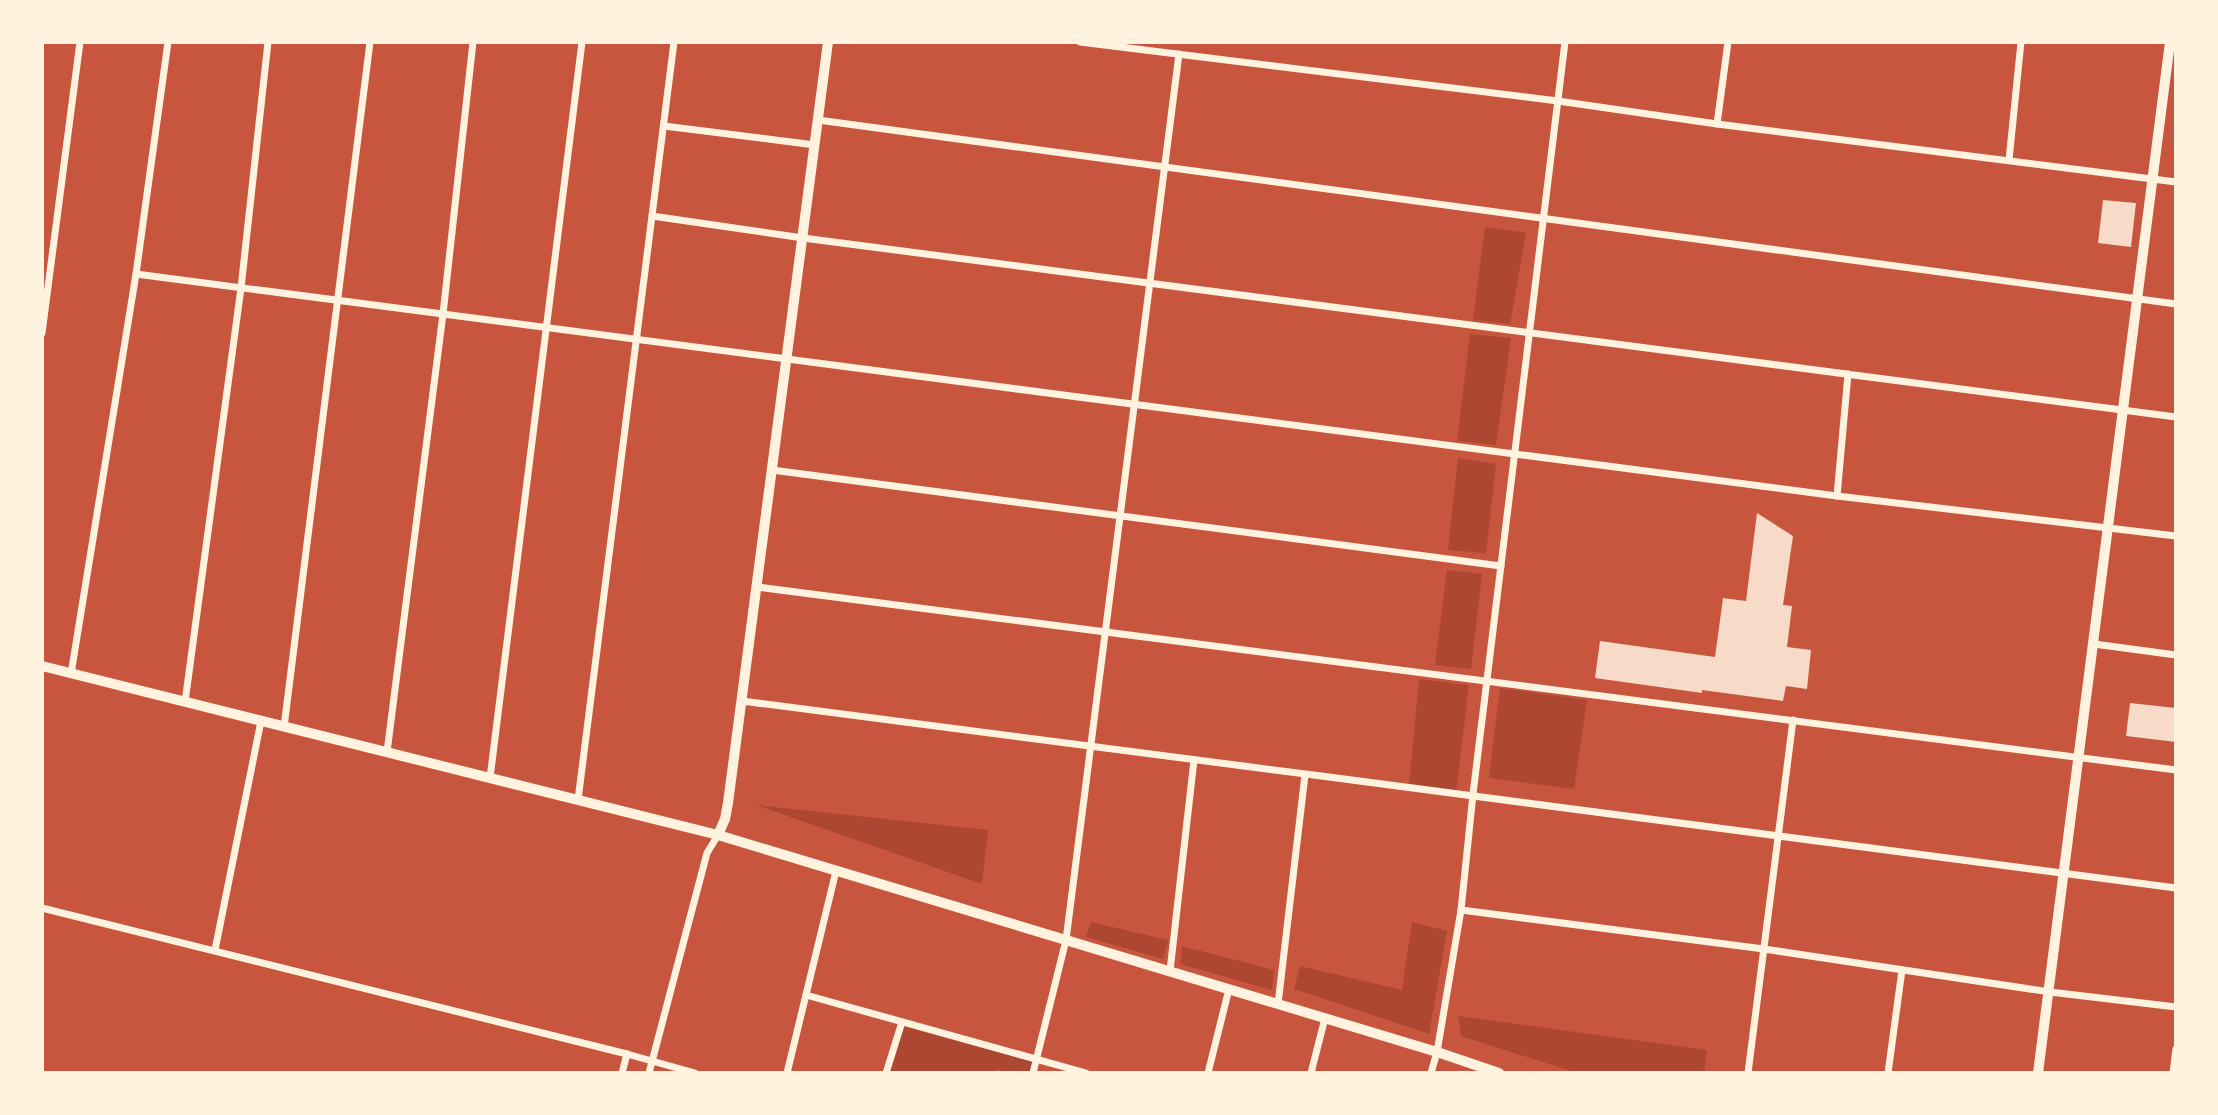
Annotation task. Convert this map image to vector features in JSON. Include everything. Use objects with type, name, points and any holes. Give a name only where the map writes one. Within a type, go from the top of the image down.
[{"type":"street","points":[[42,333],[80,42]]},
{"type":"street","points":[[71,674],[136,274],[168,42]]},
{"type":"street","points":[[185,702],[241,288],[268,42]]},
{"type":"street","points":[[284,727],[370,42]]},
{"type":"street","points":[[387,752],[443,314],[473,42]]},
{"type":"street","points":[[489,778],[582,42]]},
{"type":"street","points":[[578,800],[674,42]]},
{"type":"street","points":[[649,1073],[707,853],[725,819],[728,803],[828,42]]},
{"type":"street","points":[[1080,42],[2176,182]]},
{"type":"street","points":[[1430,1073],[1437,1052],[1461,910],[1565,42]]},
{"type":"street","points":[[1717,124],[1728,42]]},
{"type":"street","points":[[2008,160],[2021,42]]},
{"type":"street","points":[[2038,1073],[2170,42]]},
{"type":"street","points":[[1033,1073],[1066,940],[1179,54]]},
{"type":"street","points":[[818,120],[2176,304]]},
{"type":"street","points":[[664,126],[815,145]]},
{"type":"street","points":[[652,216],[2176,417]]},
{"type":"street","points":[[136,274],[1837,496],[2176,536]]},
{"type":"street","points":[[1837,496],[1849,374]]},
{"type":"street","points":[[772,470],[1501,566]]},
{"type":"street","points":[[757,587],[2176,769]]},
{"type":"street","points":[[2094,643],[2176,655]]},
{"type":"street","points":[[42,666],[718,835],[1499,1073]]},
{"type":"street","points":[[742,701],[1305,775],[1473,794],[2176,888]]},
{"type":"street","points":[[1748,1073],[1793,720]]},
{"type":"street","points":[[215,950],[261,721]]},
{"type":"street","points":[[1170,971],[1194,760]]},
{"type":"street","points":[[1278,1004],[1305,775]]},
{"type":"street","points":[[787,1073],[836,871]]},
{"type":"street","points":[[42,908],[695,1073]]},
{"type":"street","points":[[1461,910],[2176,1007]]},
{"type":"street","points":[[1888,1073],[1902,970]]},
{"type":"street","points":[[1208,1073],[1229,989]]},
{"type":"street","points":[[806,995],[1086,1073]]},
{"type":"street","points":[[1311,1073],[1325,1018]]},
{"type":"street","points":[[886,1073],[902,1022]]},
{"type":"street","points":[[2173,1073],[2176,1048]]},
{"type":"street","points":[[622,1073],[627,1054]]},
{"type":"shaded area","points":[[1485,227],[1526,233],[1510,324],[1473,320]]},
{"type":"shaded area","points":[[1470,334],[1511,338],[1496,445],[1457,441]]},
{"type":"shaded area","points":[[1458,458],[1496,464],[1486,553],[1448,550]]},
{"type":"shaded area","points":[[1447,570],[1482,574],[1471,669],[1435,665]]},
{"type":"shaded area","points":[[1419,679],[1469,685],[1456,793],[1409,785]]},
{"type":"shaded area","points":[[1500,688],[1587,700],[1574,789],[1489,778]]},
{"type":"shaded area","points":[[756,805],[988,830],[982,884]]},
{"type":"shaded area","points":[[1091,922],[1168,940],[1163,959],[1086,937]]},
{"type":"shaded area","points":[[1412,922],[1447,931],[1429,1034],[1294,989],[1300,966],[1402,990]]},
{"type":"shaded area","points":[[1182,946],[1274,970],[1272,990],[1180,964]]},
{"type":"shaded area","points":[[1458,1016],[1707,1050],[1704,1073],[1577,1073],[1461,1036]]},
{"type":"shaded area","points":[[903,1025],[1035,1060],[1031,1073],[1010,1073],[996,1069],[995,1073],[888,1073]]},
{"type":"building","points":[[2103,200],[2136,203],[2131,247],[2098,243]]},
{"type":"building","points":[[1757,513],[1793,536],[1783,605],[1792,606],[1787,647],[1811,650],[1807,689],[1786,686],[1783,701],[1595,678],[1600,641],[1715,657],[1723,598],[1746,601]]},
{"type":"building","points":[[2130,703],[2176,708],[2176,742],[2126,736]]}]
